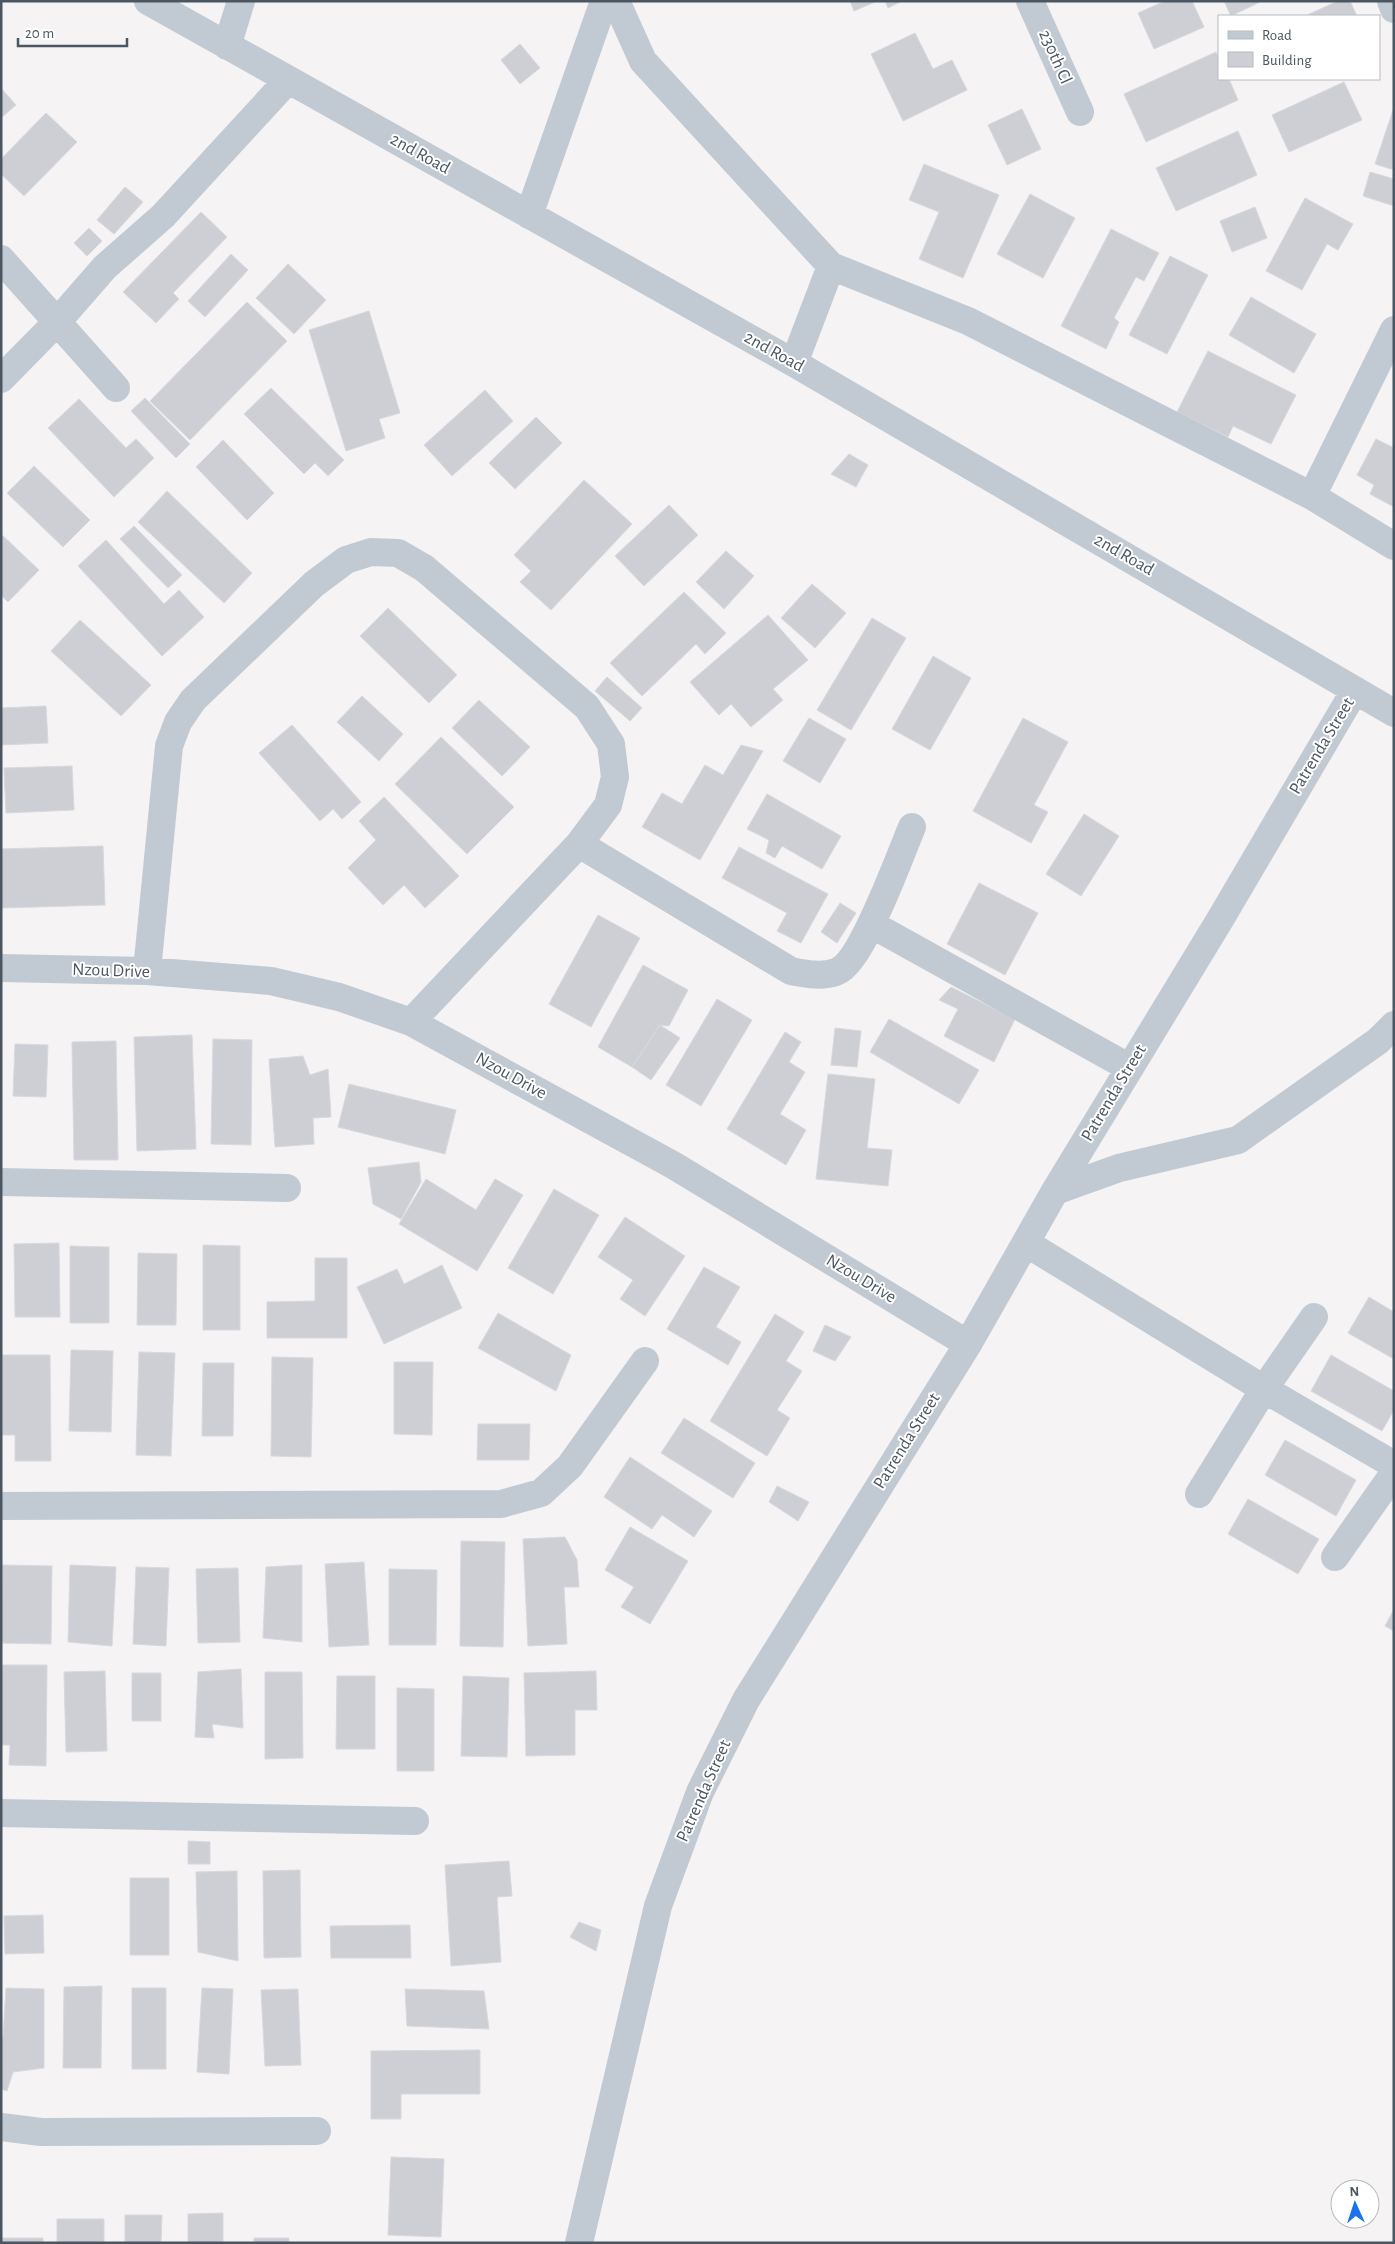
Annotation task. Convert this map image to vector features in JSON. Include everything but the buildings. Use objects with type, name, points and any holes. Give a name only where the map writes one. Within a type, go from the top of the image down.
[{"type":"street","name":"2nd Road","points":[[148,1],[794,363],[1394,713]]},
{"type":"street","points":[[227,46],[241,1]]},
{"type":"street","points":[[529,214],[604,1]]},
{"type":"street","points":[[616,1],[643,62],[832,266],[968,321],[1312,496],[1394,546]]},
{"type":"street","name":"230th Cl","points":[[1030,1],[1080,112]]},
{"type":"street","points":[[1391,1],[1394,9]]},
{"type":"street","points":[[1,379],[57,322],[105,268],[163,216],[288,80]]},
{"type":"street","points":[[1,259],[116,388]]},
{"type":"street","points":[[794,363],[832,266]]},
{"type":"street","points":[[1312,496],[1394,330]]},
{"type":"street","points":[[147,971],[169,746],[178,722],[193,700],[314,584],[346,560],[371,552],[398,554],[424,568],[587,707],[611,744],[615,776],[608,805],[579,844],[411,1022]]},
{"type":"street","name":"Patrenda Street","points":[[578,2243],[658,1906],[700,1792],[746,1700],[968,1344],[1055,1191],[1355,690]]},
{"type":"street","points":[[579,844],[791,971],[814,976],[838,972],[852,959],[871,924],[912,827]]},
{"type":"street","points":[[871,924],[1130,1068]]},
{"type":"street","name":"Nzou Drive","points":[[1,968],[147,971],[271,981],[339,997],[411,1022],[673,1165],[968,1344]]},
{"type":"street","points":[[1055,1191],[1119,1168],[1238,1140],[1378,1041],[1394,1025]]},
{"type":"street","points":[[1,1182],[287,1188]]},
{"type":"street","points":[[1026,1242],[1264,1389],[1394,1465]]},
{"type":"street","points":[[1199,1494],[1264,1389],[1314,1317]]},
{"type":"street","points":[[1,1506],[501,1504],[541,1493],[570,1466],[645,1361]]},
{"type":"street","points":[[1335,1557],[1394,1473]]},
{"type":"street","points":[[1,1813],[415,1821]]},
{"type":"street","points":[[1,2127],[41,2132],[317,2131]]}]
